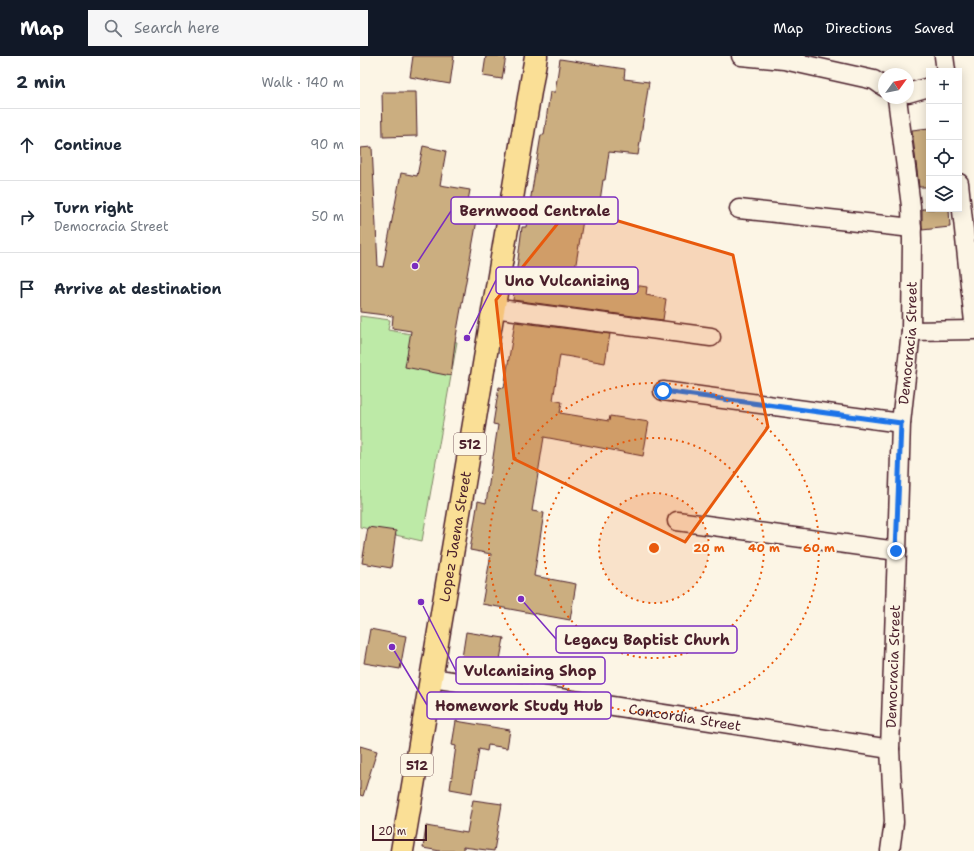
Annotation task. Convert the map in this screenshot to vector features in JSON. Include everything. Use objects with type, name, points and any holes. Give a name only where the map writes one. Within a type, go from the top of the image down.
[{"type":"main road","name":"Lopez Jaena Street","points":[[402,851],[536,56]]},
{"type":"street","points":[[741,56],[824,63],[874,80],[878,83]]},
{"type":"street","points":[[944,56],[946,68]]},
{"type":"street","points":[[914,91],[926,88]]},
{"type":"street","name":"Democracia Street","points":[[890,851],[894,822],[890,749],[901,423],[911,331],[911,206],[898,104]]},
{"type":"street","points":[[739,209],[912,228]]},
{"type":"street","points":[[962,210],[974,322]]},
{"type":"street","points":[[493,308],[710,337]]},
{"type":"street","points":[[911,331],[974,330]]},
{"type":"street","points":[[663,391],[901,423]]},
{"type":"street","points":[[677,521],[896,551]]},
{"type":"street","name":"Concordia Street","points":[[432,678],[890,749]]},
{"type":"highlighted area","points":[[571,207],[733,255],[768,427],[685,542],[514,459],[496,300]]},
{"type":"green space","points":[[360,316],[390,320],[388,330],[457,342],[422,541],[360,527]]},
{"type":"building","points":[[413,56],[454,56],[450,84],[410,77]]},
{"type":"building","points":[[486,56],[506,56],[502,79],[483,76]]},
{"type":"building","points":[[560,59],[625,69],[624,79],[649,82],[638,155],[609,152],[597,222],[583,220],[574,276],[647,287],[646,295],[666,299],[663,320],[513,300],[522,227],[526,227],[541,135],[544,135],[550,92],[555,92]]},
{"type":"building","points":[[382,92],[416,92],[417,136],[383,137]]},
{"type":"building","points":[[926,128],[926,187],[919,187],[912,130]]},
{"type":"building","points":[[423,146],[446,151],[440,185],[470,190],[465,217],[477,220],[455,342],[451,376],[405,367],[411,331],[392,328],[393,316],[360,312],[360,148],[372,147],[378,266],[383,267],[401,173],[417,176]]},
{"type":"building","points":[[922,209],[926,209],[926,212],[949,212],[950,227],[922,230]]},
{"type":"building","points":[[515,322],[610,334],[605,363],[560,355],[553,400],[562,402],[560,413],[609,421],[610,416],[649,422],[643,456],[544,437],[532,511],[544,513],[534,576],[576,584],[570,620],[482,604],[491,554],[470,550],[478,501],[486,503],[498,425],[493,424],[499,387],[504,388]]},
{"type":"building","points":[[368,527],[396,531],[391,568],[362,563]]},
{"type":"building","points":[[370,629],[406,636],[400,669],[364,663]]},
{"type":"building","points":[[466,632],[504,638],[498,670],[461,664]]},
{"type":"building","points":[[456,721],[510,730],[507,748],[488,745],[487,751],[479,749],[472,793],[450,789],[456,746],[452,745]]},
{"type":"building","points":[[360,746],[377,751],[363,796],[360,795]]},
{"type":"building","points":[[473,800],[502,804],[494,851],[463,847],[463,851],[440,851],[423,848],[426,826],[467,833]]},
{"type":"place","name":"Bernwood Centrale","points":[[415,266]]},
{"type":"place","name":"Uno Vulcanizing","points":[[467,338]]},
{"type":"place","name":"Legacy Baptist Churh","points":[[521,599]]},
{"type":"place","name":"Vulcanizing Shop","points":[[421,602]]},
{"type":"place","name":"Homework Study Hub","points":[[392,647]]},
{"type":"route","points":[[663,391],[901,423],[896,551]]}]
